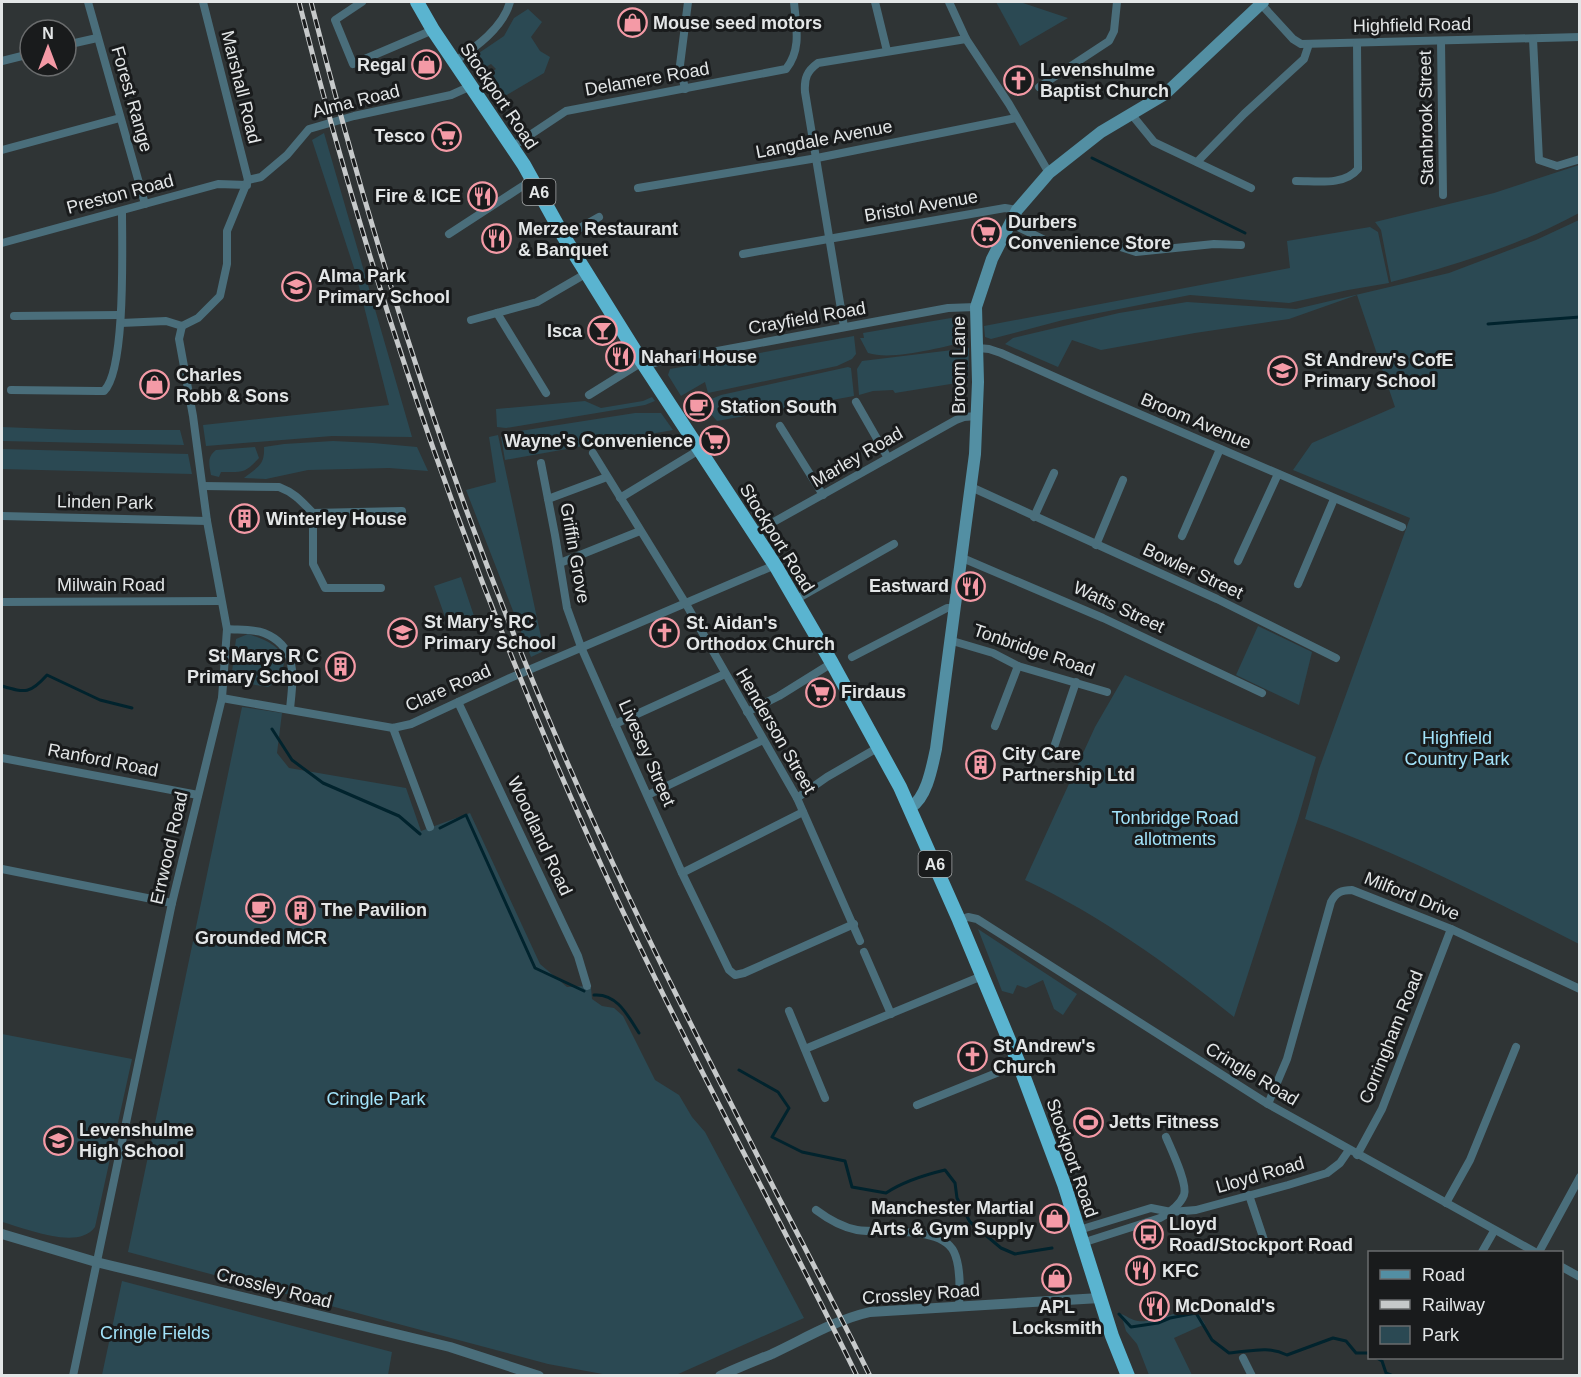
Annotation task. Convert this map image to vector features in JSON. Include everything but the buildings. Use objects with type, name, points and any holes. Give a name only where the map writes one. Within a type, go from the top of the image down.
[{"type":"highway","name":"Stockport Road","points":[[417,2],[433,30],[512,147],[564,237],[775,566],[832,663],[911,807],[1019,1064],[1064,1184],[1100,1298]]},
{"type":"highway","name":"A6","points":[[1100,1298],[1128,1376]]},
{"type":"main road","name":"Broom Lane","points":[[911,807],[921,796],[933,762],[970,487],[977,416],[976,307],[992,259],[1017,210],[1049,173],[1086,143],[1150,105],[1181,81],[1262,3]]},
{"type":"street","name":"Forest Range","points":[[88,2],[145,204]]},
{"type":"street","name":"Marshall Road","points":[[203,2],[247,182]]},
{"type":"street","points":[[362,2],[336,20],[353,64],[433,30]]},
{"type":"street","points":[[454,62],[485,38],[504,18],[510,2]]},
{"type":"street","points":[[685,89],[680,65],[688,2]]},
{"type":"street","name":"Delamere Road","points":[[512,147],[566,111],[786,69],[797,49],[794,2]]},
{"type":"street","points":[[875,2],[887,51]]},
{"type":"street","points":[[949,2],[966,39],[1049,173]]},
{"type":"street","points":[[1038,87],[1109,41],[1114,31],[1117,2]]},
{"type":"street","points":[[1197,162],[1244,114],[1304,59],[1309,44],[1301,44],[1293,39],[1262,3]]},
{"type":"street","name":"Highfield Road","points":[[1309,44],[1580,37]]},
{"type":"street","points":[[78,42],[97,38]]},
{"type":"street","points":[[844,327],[806,92],[805,82],[808,70],[818,63],[966,39]]},
{"type":"street","points":[[1533,39],[1539,160],[1557,166],[1580,159]]},
{"type":"street","name":"Stanbrook Street","points":[[1441,41],[1443,195]]},
{"type":"street","points":[[1296,181],[1310,177],[1348,179],[1358,169],[1357,43]]},
{"type":"street","points":[[2,61],[18,57]]},
{"type":"street","name":"Alma Road","points":[[247,182],[261,177],[287,154],[309,129],[354,116],[451,95],[471,86]]},
{"type":"street","points":[[1132,115],[1154,142],[1251,188]]},
{"type":"street","points":[[2,150],[120,118]]},
{"type":"street","name":"Langdale Avenue","points":[[638,188],[817,158],[1016,118]]},
{"type":"street","points":[[449,234],[532,180]]},
{"type":"street","points":[[14,316],[166,321],[182,326],[198,318],[220,296],[226,264],[226,231],[247,182]]},
{"type":"street","name":"Preston Road","points":[[2,243],[222,183],[247,182]]},
{"type":"street","name":"Bristol Avenue","points":[[743,254],[1005,208],[1017,210]]},
{"type":"street","points":[[11,390],[104,391],[111,382],[120,319],[122,211]]},
{"type":"street","points":[[564,237],[599,217]]},
{"type":"street","points":[[1010,223],[1041,239],[1059,244],[1106,242],[1136,252],[1214,244],[1241,245]]},
{"type":"street","points":[[1210,233],[1214,244]]},
{"type":"street","points":[[471,320],[537,302],[587,273]]},
{"type":"street","name":"Crayfield Road","points":[[589,395],[644,364],[948,308],[976,307]]},
{"type":"street","points":[[497,313],[546,393]]},
{"type":"street","name":"Errwood Road","points":[[73,1376],[172,903],[222,698],[226,629],[207,521],[180,339],[182,326]]},
{"type":"street","name":"Broom Avenue","points":[[978,352],[994,350],[1402,527]]},
{"type":"street","points":[[856,402],[888,458]]},
{"type":"street","name":"Marley Road","points":[[754,533],[956,420],[977,416]]},
{"type":"street","points":[[780,426],[823,495]]},
{"type":"street","points":[[1182,536],[1220,449]]},
{"type":"street","points":[[620,498],[699,450]]},
{"type":"street","name":"Henderson Street","points":[[593,453],[686,604],[797,798],[860,941]]},
{"type":"street","name":"Griffin Grove","points":[[541,463],[567,608],[581,647]]},
{"type":"street","points":[[1034,517],[1054,473]]},
{"type":"street","points":[[1238,561],[1278,474]]},
{"type":"street","points":[[548,499],[607,477]]},
{"type":"street","points":[[1096,545],[1123,480]]},
{"type":"street","points":[[203,486],[279,488],[290,491],[313,513],[313,564],[325,588],[381,588]]},
{"type":"street","name":"Bowler Street","points":[[970,487],[1217,599],[1336,658]]},
{"type":"street","points":[[1298,584],[1334,499]]},
{"type":"street","points":[[313,513],[402,512]]},
{"type":"street","name":"Linden Park","points":[[2,516],[207,521]]},
{"type":"street","points":[[560,563],[640,531]]},
{"type":"street","points":[[795,600],[894,544]]},
{"type":"street","name":"Watts Street","points":[[960,556],[1103,618],[1262,693]]},
{"type":"street","name":"Clare Road","points":[[222,698],[393,728],[411,724],[581,647],[775,566]]},
{"type":"street","name":"Milwain Road","points":[[2,602],[220,601]]},
{"type":"street","points":[[852,657],[947,608],[953,608]]},
{"type":"street","points":[[226,629],[263,632],[285,647],[293,668],[290,709]]},
{"type":"street","name":"Tonbridge Road","points":[[949,640],[993,653],[1018,666],[1107,692]]},
{"type":"street","name":"Livesey Street","points":[[581,647],[682,873],[729,970],[735,975],[744,973],[854,924]]},
{"type":"street","points":[[747,712],[779,696],[832,663]]},
{"type":"street","points":[[996,726],[1018,666]]},
{"type":"street","points":[[615,724],[725,674]]},
{"type":"street","points":[[1051,756],[1076,682]]},
{"type":"street","name":"Woodland Road","points":[[458,702],[578,956],[588,986]]},
{"type":"street","points":[[393,728],[430,827]]},
{"type":"street","points":[[648,795],[763,740]]},
{"type":"street","points":[[797,798],[827,777],[879,747]]},
{"type":"street","name":"Ranford Road","points":[[2,758],[198,795]]},
{"type":"street","points":[[682,873],[803,812]]},
{"type":"street","points":[[2,869],[172,903]]},
{"type":"street","name":"Milford Drive","points":[[1268,1104],[1287,1059],[1334,896],[1344,890],[1352,890],[1451,929],[1580,989]]},
{"type":"street","name":"Cringle Road","points":[[959,920],[968,917],[977,919],[1268,1104],[1494,1231],[1535,1251]]},
{"type":"street","name":"Corringham Road","points":[[1353,1152],[1382,1109],[1451,929]]},
{"type":"street","points":[[864,952],[891,1014]]},
{"type":"street","points":[[806,1049],[982,976]]},
{"type":"street","points":[[789,1011],[825,1098]]},
{"type":"street","points":[[1446,1203],[1470,1160],[1516,1047]]},
{"type":"street","points":[[917,1105],[1019,1064]]},
{"type":"street","points":[[1166,1137],[1185,1190],[1183,1198],[1171,1212]]},
{"type":"street","name":"Lloyd Road","points":[[1081,1237],[1151,1208],[1171,1212],[1196,1210],[1327,1173],[1353,1152]]},
{"type":"street","points":[[1538,1251],[1580,1177]]},
{"type":"street","points":[[1249,1195],[1266,1246]]},
{"type":"street","points":[[816,1210],[838,1224],[856,1230],[909,1232],[944,1242],[955,1254],[960,1290],[959,1307]]},
{"type":"street","name":"Lloyd Road","points":[[1081,1237],[1160,1218],[1171,1212]]},
{"type":"street","points":[[1483,1251],[1494,1231]]},
{"type":"street","name":"Crossley Road","points":[[2,1234],[96,1262],[450,1347],[539,1376]]},
{"type":"street","points":[[1563,1268],[1580,1277]]},
{"type":"street","name":"Crossley Road","points":[[720,1376],[854,1316],[894,1310],[1100,1298]]},
{"type":"street","points":[[1243,1358],[1252,1376]]},
{"type":"green space","points":[[996,2],[1020,2],[1068,18],[1020,46]]},
{"type":"green space","points":[[528,9],[542,22],[531,37],[540,51],[550,57],[544,73],[500,99],[488,80],[495,74],[493,71],[496,69],[491,64],[481,70],[473,57],[504,36],[514,18]]},
{"type":"green space","points":[[324,133],[412,437],[332,436],[206,446],[203,425],[389,405],[355,271],[312,140]]},
{"type":"green space","points":[[1579,165],[1579,213],[1534,235],[1487,253],[1391,282],[1381,230],[1375,222],[1494,193]]},
{"type":"green space","name":"Highfield Country Park","points":[[1579,220],[1579,944],[1410,862],[1305,819],[1319,769],[1410,518],[1293,470],[1312,443],[1395,407],[1357,295],[1289,319],[1101,350],[1072,340],[1058,367],[1005,344],[1013,338],[1119,313],[1187,302],[1296,309],[1449,273],[1536,240]]},
{"type":"green space","points":[[1370,227],[1378,232],[1389,283],[1289,303],[1190,295],[1063,320],[991,339],[985,337],[984,326],[1290,268],[1287,241]]},
{"type":"green space","points":[[951,318],[960,321],[965,326],[968,341],[918,352],[878,355],[868,353],[860,338],[864,338],[863,333]]},
{"type":"green space","points":[[854,336],[856,354],[852,359],[837,366],[708,393],[705,382],[681,396],[668,375],[670,369]]},
{"type":"green space","points":[[969,348],[968,377],[963,382],[895,393],[893,390],[873,391],[859,395],[857,369],[862,361]]},
{"type":"green space","points":[[851,368],[854,396],[717,421],[710,413],[709,400],[721,395]]},
{"type":"green space","points":[[652,397],[655,401],[645,405],[506,428],[497,427],[496,409],[585,401],[601,408],[643,401]]},
{"type":"green space","points":[[635,413],[661,413],[673,430],[505,460],[501,437],[520,431]]},
{"type":"green space","points":[[2,427],[180,430],[184,445],[2,441]]},
{"type":"green space","points":[[498,435],[544,651],[531,657],[466,490],[496,482],[489,437]]},
{"type":"green space","points":[[333,441],[417,447],[428,471],[389,468],[308,470],[266,479],[244,478],[262,462],[264,447]]},
{"type":"green space","points":[[255,447],[259,458],[250,467],[238,472],[221,472],[219,477],[211,475],[210,458],[216,450]]},
{"type":"green space","points":[[2,449],[188,454],[192,474],[2,469]]},
{"type":"green space","points":[[461,577],[475,619],[449,628],[434,586]]},
{"type":"green space","points":[[1258,626],[1312,652],[1299,705],[1236,675]]},
{"type":"green space","points":[[248,634],[270,643],[283,656],[284,664],[279,680],[268,687],[238,682],[232,672],[236,639]]},
{"type":"green space","name":"Tonbridge Road allotments","points":[[1125,675],[1316,757],[1234,1017],[1133,942],[1080,909],[1025,880],[1095,727]]},
{"type":"green space","name":"Cringle Park","points":[[242,707],[282,713],[277,753],[289,768],[406,788],[421,831],[470,813],[540,964],[567,987],[587,986],[591,988],[592,999],[602,1006],[614,1008],[623,1016],[655,1080],[679,1095],[692,1117],[705,1132],[804,1318],[676,1375],[608,1375],[548,1364],[128,1252]]},
{"type":"green space","points":[[978,929],[1077,994],[1063,1015],[1054,1009],[1043,980],[1026,988],[1017,985],[1013,994],[1002,991]]},
{"type":"green space","points":[[2,1034],[132,1059],[95,1227],[87,1234],[64,1238],[37,1233],[2,1222]]},
{"type":"green space","name":"Cringle Fields","points":[[122,1281],[392,1352],[388,1375],[102,1375]]},
{"type":"green space","points":[[1193,1306],[1205,1324],[1174,1338],[1192,1375],[1149,1375],[1137,1344],[1126,1331],[1121,1314],[1144,1321]]},
{"type":"waterway","points":[[1092,158],[1245,233]]},
{"type":"waterway","points":[[1488,324],[1580,317]]},
{"type":"waterway","points":[[2,686],[22,691],[32,689],[47,675],[100,700],[132,708]]},
{"type":"waterway","points":[[272,729],[292,760],[323,783],[399,816],[420,834]]},
{"type":"waterway","points":[[440,828],[466,815],[535,968],[584,991]]},
{"type":"waterway","points":[[594,995],[609,998],[621,1007],[639,1033]]},
{"type":"waterway","points":[[739,1070],[778,1092],[789,1108],[772,1137],[802,1152],[845,1161],[852,1187],[886,1193],[914,1179],[945,1170],[955,1183],[957,1198],[970,1222],[1001,1248],[1015,1254],[1052,1248]]},
{"type":"waterway","points":[[1119,1314],[1131,1327],[1196,1313],[1212,1340],[1229,1353],[1272,1350],[1287,1355],[1333,1338],[1346,1341],[1356,1353],[1368,1353]]},
{"type":"waterway","points":[[1379,1359],[1382,1361],[1386,1373],[1393,1376]]},
{"type":"railway","points":[[299,2],[327,108],[389,318],[460,523],[540,726],[649,966],[857,1376]]},
{"type":"railway","points":[[311,2],[368,213],[400,317],[471,524],[510,626],[596,827],[641,922],[870,1376]]},
{"type":"place","name":"Mouse seed motors","points":[[632,23]]},
{"type":"place","name":"Regal","points":[[427,65]]},
{"type":"place","name":"Levenshulme Baptist Church","points":[[1019,80]]},
{"type":"place","name":"Tesco","points":[[446,136]]},
{"type":"place","name":"Fire & ICE","points":[[482,196]]},
{"type":"place","name":"Durbers Convenience Store","points":[[987,232]]},
{"type":"place","name":"Merzee Restaurant & Banquet","points":[[497,239]]},
{"type":"place","name":"Alma Park Primary School","points":[[297,286]]},
{"type":"place","name":"Isca","points":[[603,331]]},
{"type":"place","name":"Nahari House","points":[[620,357]]},
{"type":"place","name":"St Andrew's CofE Primary School","points":[[1283,370]]},
{"type":"place","name":"Charles Robb & Sons","points":[[155,385]]},
{"type":"place","name":"Station South","points":[[699,407]]},
{"type":"place","name":"Wayne's Convenience","points":[[714,441]]},
{"type":"place","name":"Winterley House","points":[[245,519]]},
{"type":"place","name":"Eastward","points":[[970,586]]},
{"type":"place","name":"St Mary's RC Primary School","points":[[403,632]]},
{"type":"place","name":"St. Aidan's Orthodox Church","points":[[665,633]]},
{"type":"place","name":"St Marys R C Primary School","points":[[340,666]]},
{"type":"place","name":"Firdaus","points":[[820,692]]},
{"type":"place","name":"City Care Partnership Ltd","points":[[981,764]]},
{"type":"place","name":"Grounded MCR","points":[[261,909]]},
{"type":"place","name":"The Pavilion","points":[[300,910]]},
{"type":"place","name":"St Andrew's Church","points":[[972,1056]]},
{"type":"place","name":"Jetts Fitness","points":[[1088,1122]]},
{"type":"place","name":"Levenshulme High School","points":[[58,1140]]},
{"type":"place","name":"Manchester Martial Arts & Gym Supply","points":[[1055,1218]]},
{"type":"place","name":"Lloyd Road/Stockport Road","points":[[1148,1234]]},
{"type":"place","name":"KFC","points":[[1141,1271]]},
{"type":"place","name":"APL Locksmith","points":[[1057,1278]]},
{"type":"place","name":"McDonald's","points":[[1154,1306]]}]
